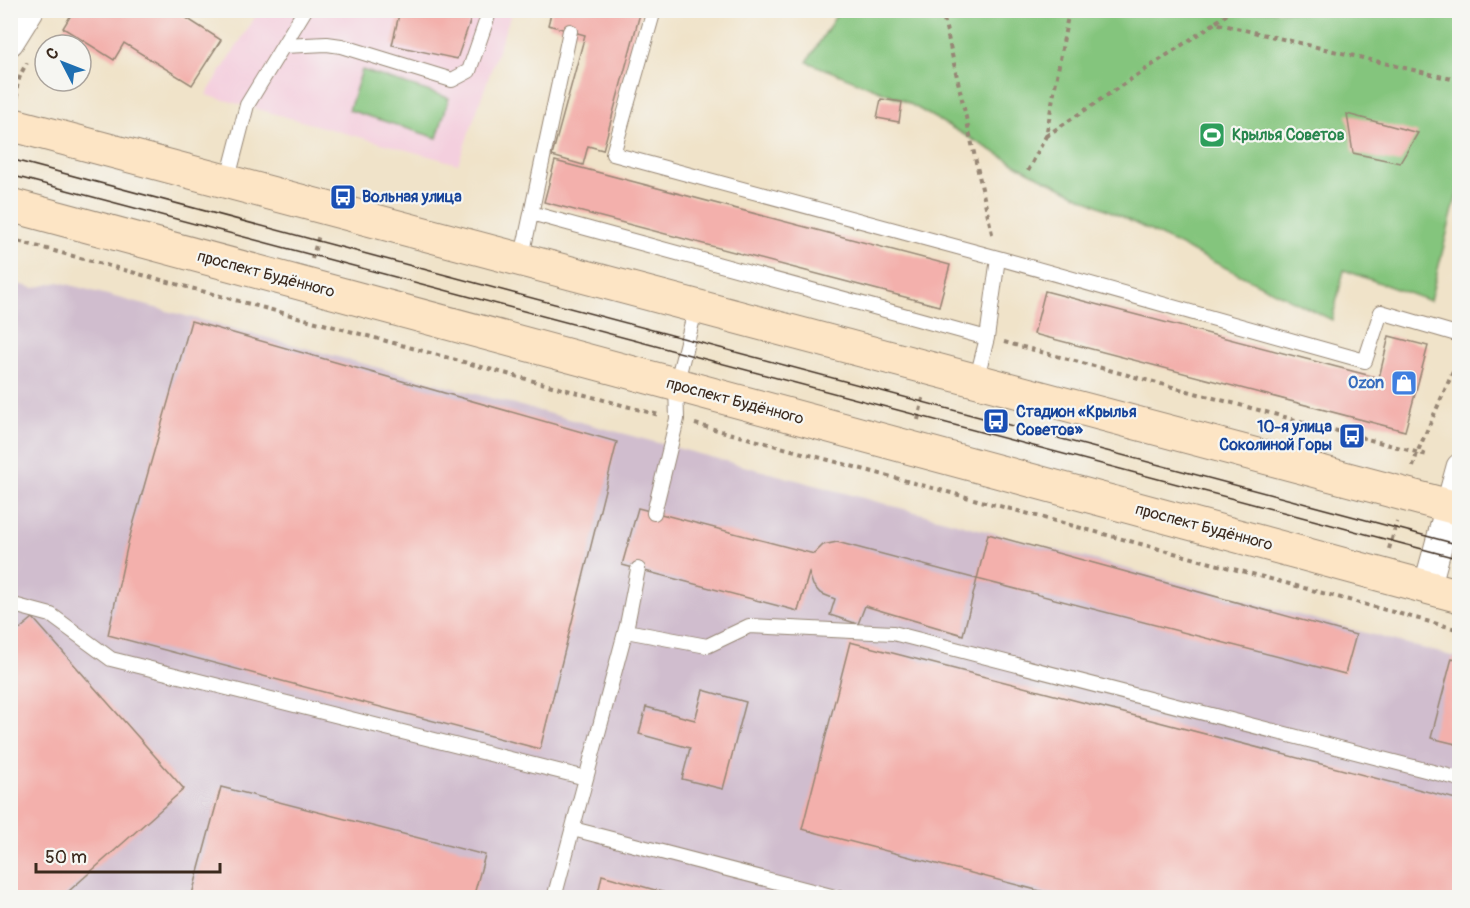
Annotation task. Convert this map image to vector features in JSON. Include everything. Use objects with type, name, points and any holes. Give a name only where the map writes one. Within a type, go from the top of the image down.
[{"type":"main road","points":[[10,124],[1454,508]]},
{"type":"main road","name":"проспект Будённого","points":[[10,205],[1460,596]]},
{"type":"street","points":[[10,42],[30,10]]},
{"type":"street","points":[[1427,587],[1454,508],[1460,467]]},
{"type":"lane","points":[[226,183],[247,105],[305,10]]},
{"type":"lane","points":[[284,46],[327,44],[342,46],[452,80],[469,71],[490,10]]},
{"type":"lane","points":[[654,10],[613,154],[998,258],[1365,361],[1381,312],[1460,335]]},
{"type":"lane","points":[[521,261],[570,31]]},
{"type":"lane","points":[[531,213],[987,338]]},
{"type":"lane","points":[[976,381],[987,338],[998,258]]},
{"type":"lane","points":[[654,513],[677,419],[676,385],[696,307]]},
{"type":"lane","points":[[554,897],[626,631],[638,569]]},
{"type":"lane","points":[[10,604],[51,615],[111,659],[586,778]]},
{"type":"lane","points":[[626,631],[707,646],[749,626],[893,633],[1460,779]]},
{"type":"lane","points":[[573,829],[839,897]]},
{"type":"path","points":[[942,10],[998,258]]},
{"type":"path","points":[[1028,171],[1046,136],[1069,10]]},
{"type":"path","points":[[1046,136],[1233,10]]},
{"type":"path","points":[[1215,23],[1460,81]]},
{"type":"path","points":[[312,262],[320,231]]},
{"type":"path","points":[[10,240],[1460,630]]},
{"type":"path","points":[[987,338],[1427,455]]},
{"type":"path","points":[[1412,470],[1417,453],[1460,356]]},
{"type":"path","points":[[918,420],[925,392]]},
{"type":"path","points":[[1388,553],[1399,515]]},
{"type":"shaded area","points":[[259,11],[512,11],[458,164],[206,95]]},
{"type":"shaded area","points":[[10,282],[34,288],[59,282],[1459,658],[1459,897],[11,897]]},
{"type":"green space","name":"Крылья Советов","points":[[839,11],[1459,11],[1459,186],[1430,301],[1344,270],[1332,320],[1028,171],[903,100],[807,62]]},
{"type":"green space","points":[[362,70],[449,98],[437,138],[349,110]]},
{"type":"building","points":[[74,10],[174,10],[221,40],[192,85],[124,43],[114,60],[93,47],[93,33],[71,33],[63,28]]},
{"type":"building","points":[[400,10],[474,10],[457,59],[392,45]]},
{"type":"building","points":[[552,10],[641,10],[603,150],[588,146],[583,165],[552,156],[585,35],[548,25]]},
{"type":"building","points":[[881,99],[902,102],[899,122],[877,118]]},
{"type":"building","points":[[1347,114],[1418,133],[1400,163],[1353,153]]},
{"type":"building","points":[[555,161],[950,265],[939,306],[544,202]]},
{"type":"building","points":[[1045,291],[1379,378],[1389,336],[1428,346],[1405,431],[1034,334]]},
{"type":"building","points":[[191,321],[617,442],[540,749],[108,635],[128,543]]},
{"type":"building","points":[[638,508],[814,554],[823,545],[837,542],[977,579],[963,635],[865,606],[858,624],[830,615],[835,599],[820,593],[813,585],[809,573],[798,611],[622,565]]},
{"type":"building","points":[[988,534],[1356,635],[1345,674],[977,579]]},
{"type":"building","points":[[33,618],[184,789],[61,898],[10,898],[10,637]]},
{"type":"building","points":[[850,642],[1460,800],[1460,898],[1067,898],[802,829]]},
{"type":"building","points":[[1452,658],[1460,660],[1460,745],[1431,738]]},
{"type":"building","points":[[703,690],[746,702],[723,789],[682,779],[690,748],[639,734],[646,707],[695,720]]},
{"type":"building","points":[[221,787],[485,855],[473,898],[191,898]]},
{"type":"building","points":[[602,875],[680,897],[680,898],[597,898]]},
{"type":"tram line","points":[[10,159],[1460,545]]},
{"type":"tram line","points":[[10,175],[1460,559]]},
{"type":"place","name":"Крылья Советов","points":[[1212,135]]},
{"type":"place","name":"Вольная улица","points":[[343,197]]},
{"type":"place","name":"Ozon","points":[[1404,383]]},
{"type":"place","name":"Стадион «Крылья Советов»","points":[[996,421]]},
{"type":"place","name":"10-я улица Соколиной Горы","points":[[1352,436]]}]
